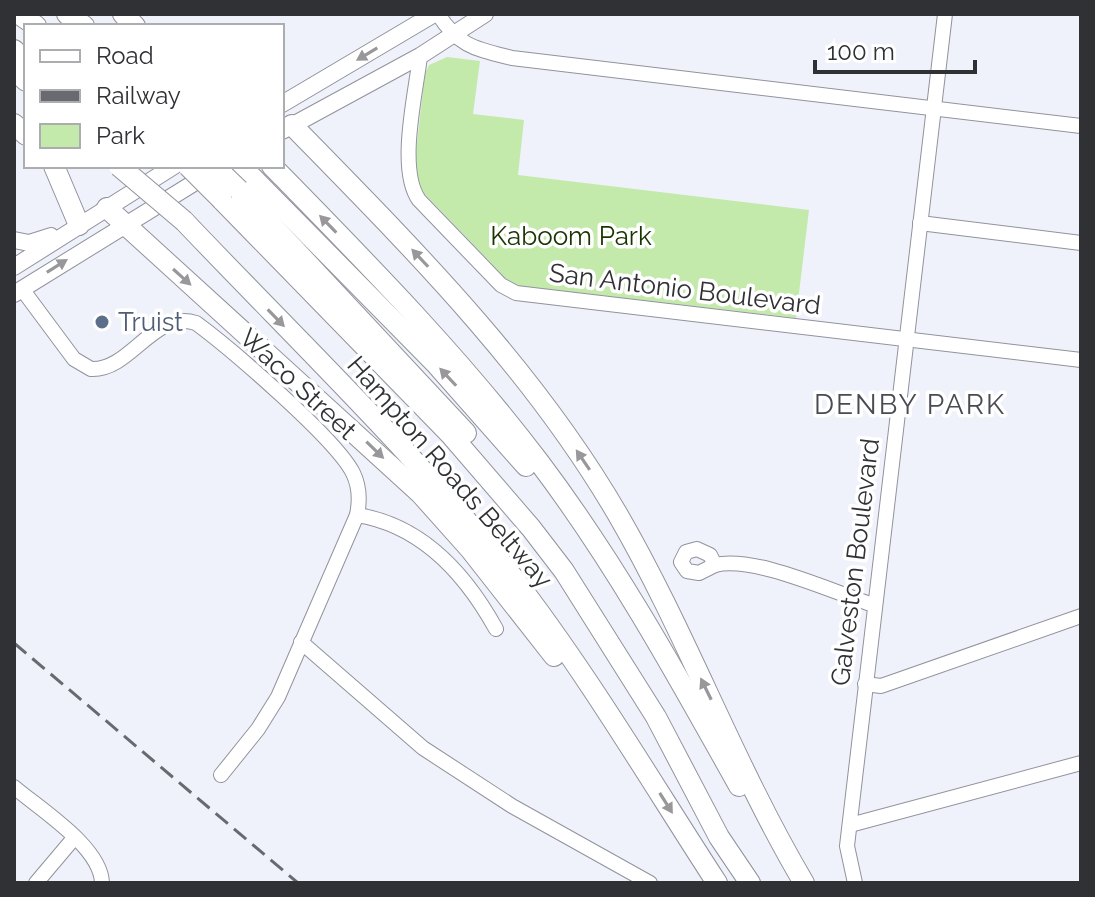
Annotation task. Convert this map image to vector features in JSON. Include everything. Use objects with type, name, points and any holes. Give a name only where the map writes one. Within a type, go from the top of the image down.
[{"type":"highway","points":[[285,126],[458,298],[544,404],[589,469],[654,583],[771,823],[804,883]]},
{"type":"highway","points":[[55,168],[79,225]]},
{"type":"highway","points":[[121,168],[184,221]]},
{"type":"highway","name":"Hampton Roads Beltway","points":[[134,168],[158,188],[184,221],[472,528],[547,624],[717,883]]},
{"type":"highway","points":[[192,168],[239,191],[450,434],[564,571],[656,717],[719,837],[745,876]]},
{"type":"highway","points":[[216,168],[495,430],[541,485],[632,621],[682,683]]},
{"type":"highway","points":[[239,191],[241,168]]},
{"type":"highway","points":[[275,169],[395,292],[501,414],[621,581],[794,883]]},
{"type":"highway","points":[[107,208],[420,493],[624,738]]},
{"type":"main road","points":[[284,103],[436,14]]},
{"type":"main road","points":[[285,126],[420,56],[485,14]]},
{"type":"main road","points":[[14,267],[171,168]]},
{"type":"main road","points":[[17,286],[219,168]]},
{"type":"main road","points":[[14,240],[20,244],[37,242],[79,225]]},
{"type":"street","points":[[436,14],[452,36],[476,49],[512,58],[1081,126]]},
{"type":"street","name":"Galveston Boulevard","points":[[854,880],[847,857],[850,825],[945,14]]},
{"type":"street","name":"San Antonio Boulevard","points":[[420,56],[409,156],[411,185],[419,200],[509,290],[1081,360]]},
{"type":"street","points":[[920,223],[1081,243]]},
{"type":"street","name":"Waco Street","points":[[17,286],[74,359],[91,369],[112,365],[171,322],[187,320],[196,323],[276,393],[348,464],[358,488],[357,515],[274,704],[221,775]]},
{"type":"street","points":[[357,515],[385,519],[426,542],[472,587],[496,629]]},
{"type":"street","points":[[715,565],[724,563],[769,571],[874,605]]},
{"type":"street","points":[[865,684],[881,686],[1081,616]]},
{"type":"street","points":[[301,642],[423,748],[512,806],[650,883]]},
{"type":"street","points":[[850,825],[1081,763]]},
{"type":"street","points":[[14,787],[97,861],[102,883]]},
{"type":"street","points":[[36,883],[74,838]]},
{"type":"green space","name":"Kaboom Park","points":[[447,57],[480,61],[473,114],[524,120],[518,175],[809,210],[796,318],[512,285],[418,187],[414,169],[425,73],[429,65]]},
{"type":"railway","points":[[14,643],[298,883]]},
{"type":"place","name":"Truist","points":[[102,322]]},
{"type":"district","name":"DENBY PARK","points":[[910,404]]}]
